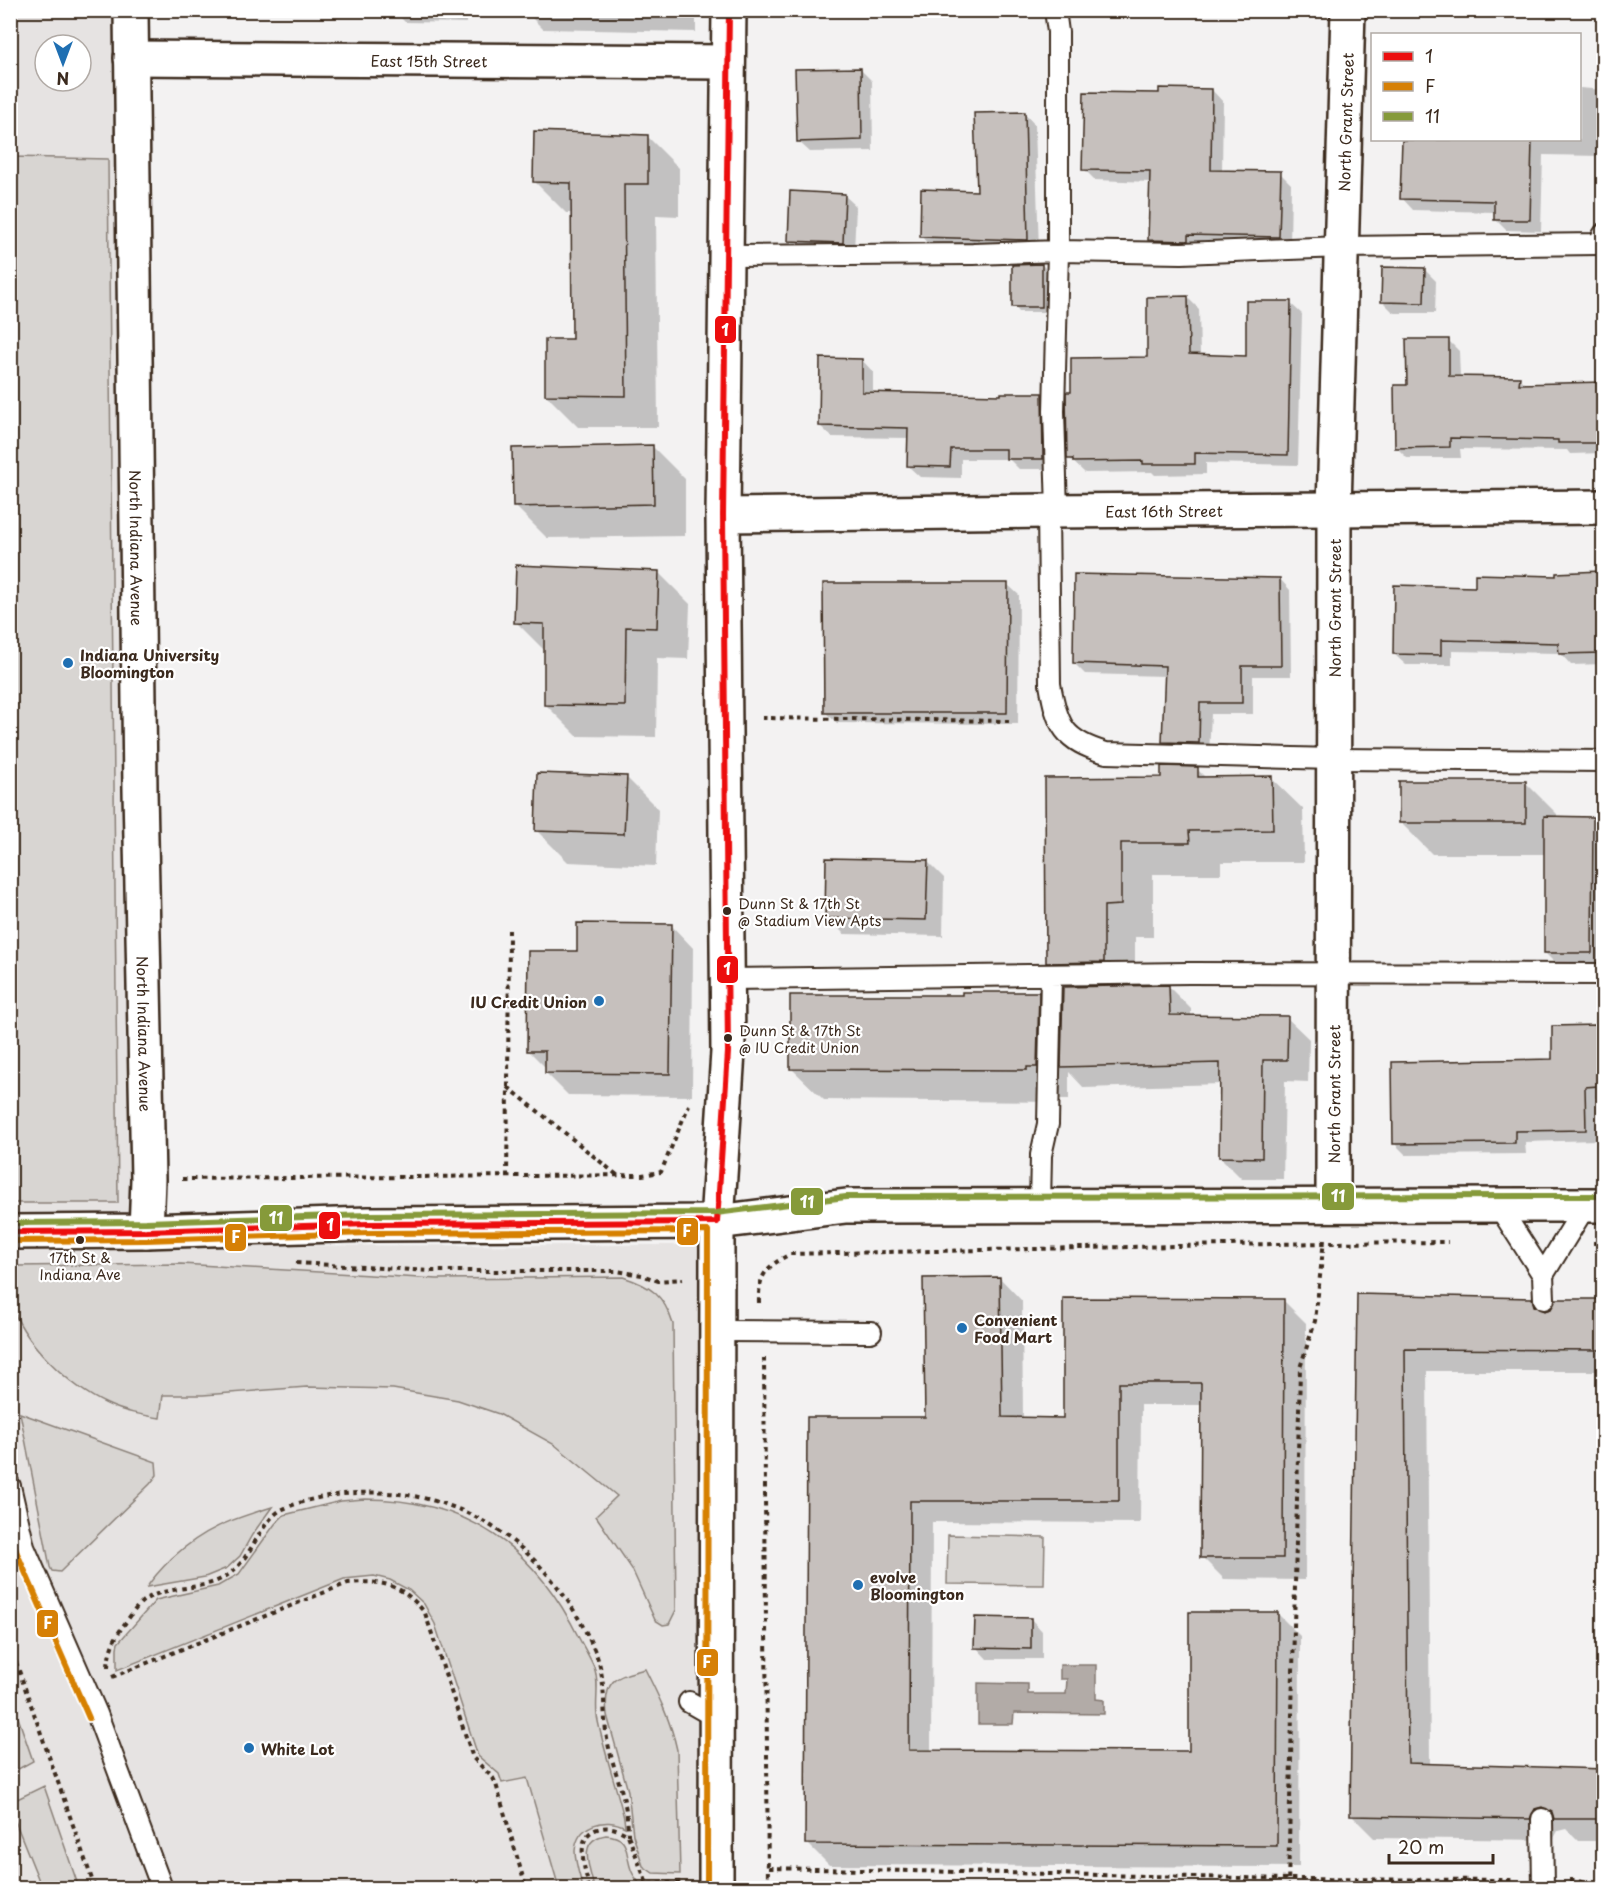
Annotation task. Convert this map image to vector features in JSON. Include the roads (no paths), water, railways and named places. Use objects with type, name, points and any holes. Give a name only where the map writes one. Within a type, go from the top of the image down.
[{"type":"street","name":"North Indiana Avenue","points":[[131,10],[140,790],[148,1179],[146,1231]]},
{"type":"street","points":[[703,1885],[717,1718],[717,1221],[728,1052],[723,515],[729,10]]},
{"type":"street","name":"North Grant Street","points":[[1333,1205],[1334,508],[1348,10]]},
{"type":"street","name":"East 15th Street","points":[[131,58],[728,62]]},
{"type":"street","name":"East 16th Street","points":[[723,515],[1604,507]]},
{"type":"street","points":[[10,1232],[146,1231],[369,1224],[717,1221],[846,1206],[1595,1205]]},
{"type":"lane","points":[[1055,10],[1058,32],[1058,251],[1050,684],[1054,711],[1061,728],[1073,740],[1106,753],[1334,759],[1604,761]]},
{"type":"lane","points":[[727,256],[1058,251],[1182,253],[1602,241]]},
{"type":"lane","points":[[728,979],[1144,974],[1604,974]]},
{"type":"lane","points":[[1040,1205],[1041,1155],[1048,1124],[1051,975]]},
{"type":"lane","points":[[1498,1205],[1543,1275],[1544,1299]]},
{"type":"lane","points":[[1543,1275],[1562,1244],[1595,1205]]},
{"type":"lane","points":[[717,1330],[871,1332]]},
{"type":"lane","points":[[10,1486],[24,1547],[104,1733],[162,1888]]},
{"type":"lane","points":[[689,1702],[717,1718]]},
{"type":"lane","points":[[1542,1819],[1543,1885]]},
{"type":"place","name":"Indiana University Bloomington","points":[[68,663]]},
{"type":"place","name":"Dunn St & 17th St @ Stadium View Apts","points":[[727,911]]},
{"type":"place","name":"IU Credit Union","points":[[599,1001]]},
{"type":"place","name":"Dunn St & 17th St @ IU Credit Union","points":[[728,1038]]},
{"type":"place","name":"17th St & Indiana Ave","points":[[80,1240]]},
{"type":"place","name":"Convenient Food Mart","points":[[962,1328]]},
{"type":"place","name":"evolve Bloomington","points":[[858,1585]]},
{"type":"place","name":"White Lot","points":[[249,1748]]}]
